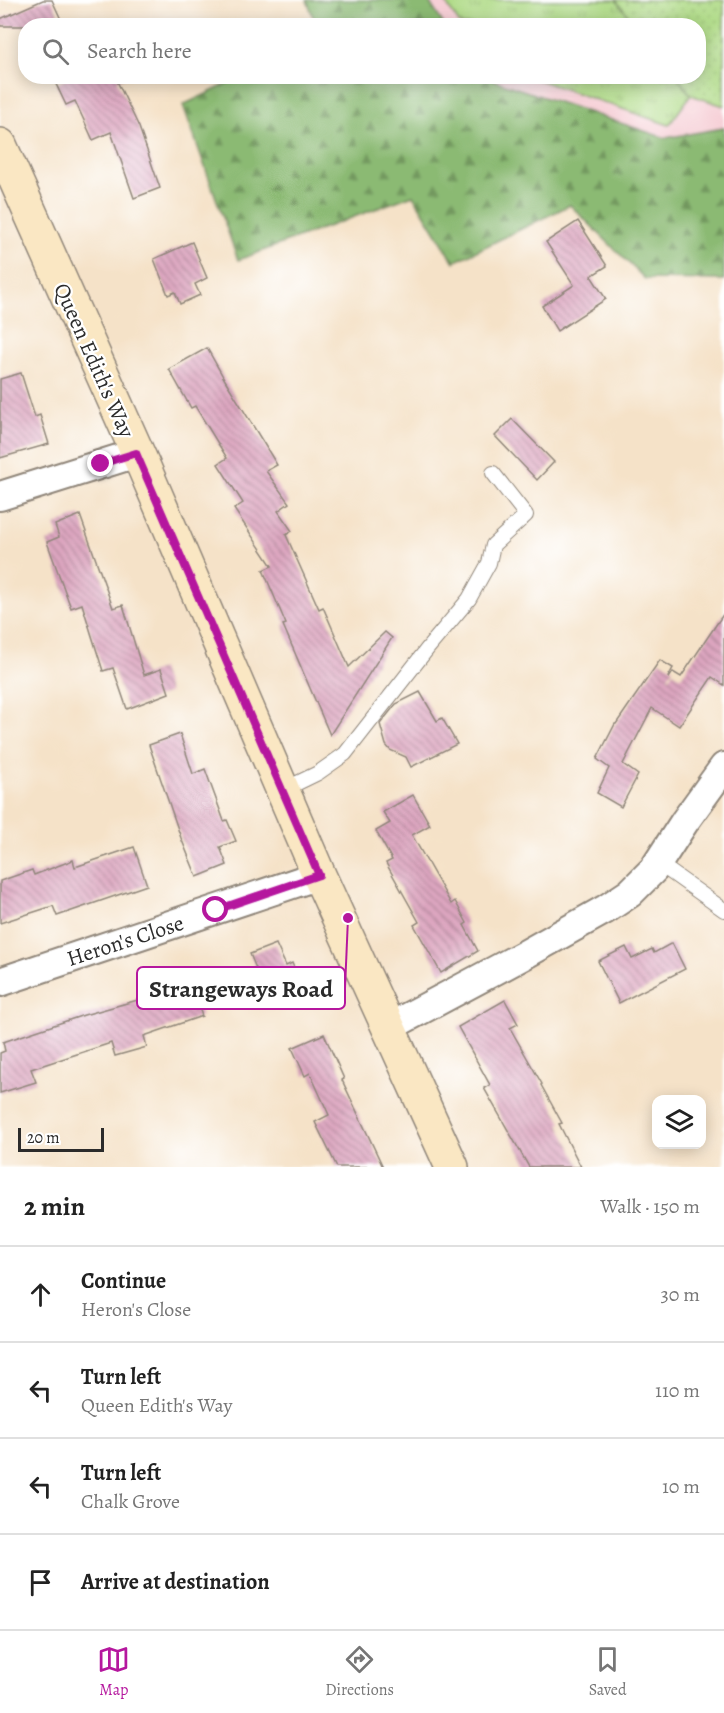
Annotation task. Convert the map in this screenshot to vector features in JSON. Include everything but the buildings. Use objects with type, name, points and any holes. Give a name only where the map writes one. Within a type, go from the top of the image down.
[{"type":"street","name":"Queen Edith's Way","points":[[0,145],[319,875],[452,1167]]},
{"type":"street","points":[[0,496],[136,453]]},
{"type":"street","points":[[389,1027],[524,956],[630,893],[658,863],[724,767]]},
{"type":"street","name":"Heron's Close","points":[[0,982],[319,875]]},
{"type":"lane","points":[[283,790],[318,773],[345,754],[469,599],[489,562],[493,544],[526,515],[493,473]]},
{"type":"lane","points":[[658,863],[724,910]]},
{"type":"shaded area","points":[[428,0],[724,0],[724,128],[665,138],[505,84],[706,84],[706,18],[440,18]]},
{"type":"green space","points":[[307,0],[428,0],[440,18],[313,18]]},
{"type":"green space","points":[[444,0],[616,0],[630,18],[456,18]]},
{"type":"green space","points":[[616,0],[724,0],[724,106],[691,95],[682,84],[706,84],[706,18],[630,18]]},
{"type":"green space","points":[[227,84],[505,84],[665,138],[724,128],[724,280],[645,279],[570,205],[454,262],[413,195],[238,260],[183,105]]},
{"type":"green space","points":[[550,84],[682,84],[691,95],[669,125]]},
{"type":"place","name":"Strangeways Road","points":[[348,918]]},
{"type":"route","points":[[101,464],[136,453],[319,875],[216,910]]}]
